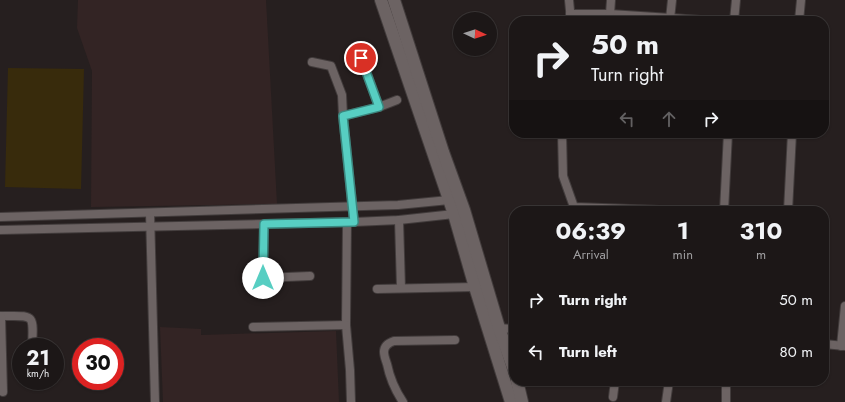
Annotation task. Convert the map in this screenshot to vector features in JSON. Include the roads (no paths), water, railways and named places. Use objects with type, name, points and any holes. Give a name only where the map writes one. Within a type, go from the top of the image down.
[{"type":"main road","points":[[381,0],[454,214],[475,287],[509,360]]},
{"type":"main road","points":[[394,0],[443,152],[464,210],[511,402]]},
{"type":"main road","points":[[518,386],[522,402]]},
{"type":"street","points":[[569,0],[570,16]]},
{"type":"street","points":[[610,14],[611,0]]},
{"type":"street","points":[[670,16],[672,0]]},
{"type":"street","points":[[734,16],[736,0]]},
{"type":"street","points":[[799,16],[801,0]]},
{"type":"street","points":[[583,16],[610,14],[634,16]]},
{"type":"street","points":[[356,46],[379,107]]},
{"type":"street","points":[[312,62],[331,66],[342,95],[353,206],[346,326],[351,402]]},
{"type":"street","points":[[343,116],[379,107],[397,100]]},
{"type":"street","points":[[562,138],[563,176],[574,206]]},
{"type":"street","points":[[724,206],[728,138]]},
{"type":"street","points":[[788,206],[792,138]]},
{"type":"street","points":[[0,217],[150,214],[272,208],[417,204],[449,200]]},
{"type":"street","points":[[150,214],[155,402]]},
{"type":"street","points":[[0,230],[351,222],[399,220],[454,214]]},
{"type":"street","points":[[399,220],[401,288]]},
{"type":"street","points":[[264,224],[263,278],[310,276]]},
{"type":"street","points":[[377,289],[475,287]]},
{"type":"street","points":[[829,345],[843,346],[845,306]]},
{"type":"street","points":[[3,392],[1,316],[27,316],[31,319],[33,324],[32,338]]},
{"type":"street","points":[[253,327],[346,326]]},
{"type":"street","points":[[494,328],[509,329]]},
{"type":"street","points":[[403,402],[394,389],[390,378],[384,353],[385,347],[394,341],[455,340]]},
{"type":"street","points":[[613,397],[614,386]]},
{"type":"street","points":[[666,402],[669,386]]},
{"type":"street","points":[[726,386],[726,402]]}]
